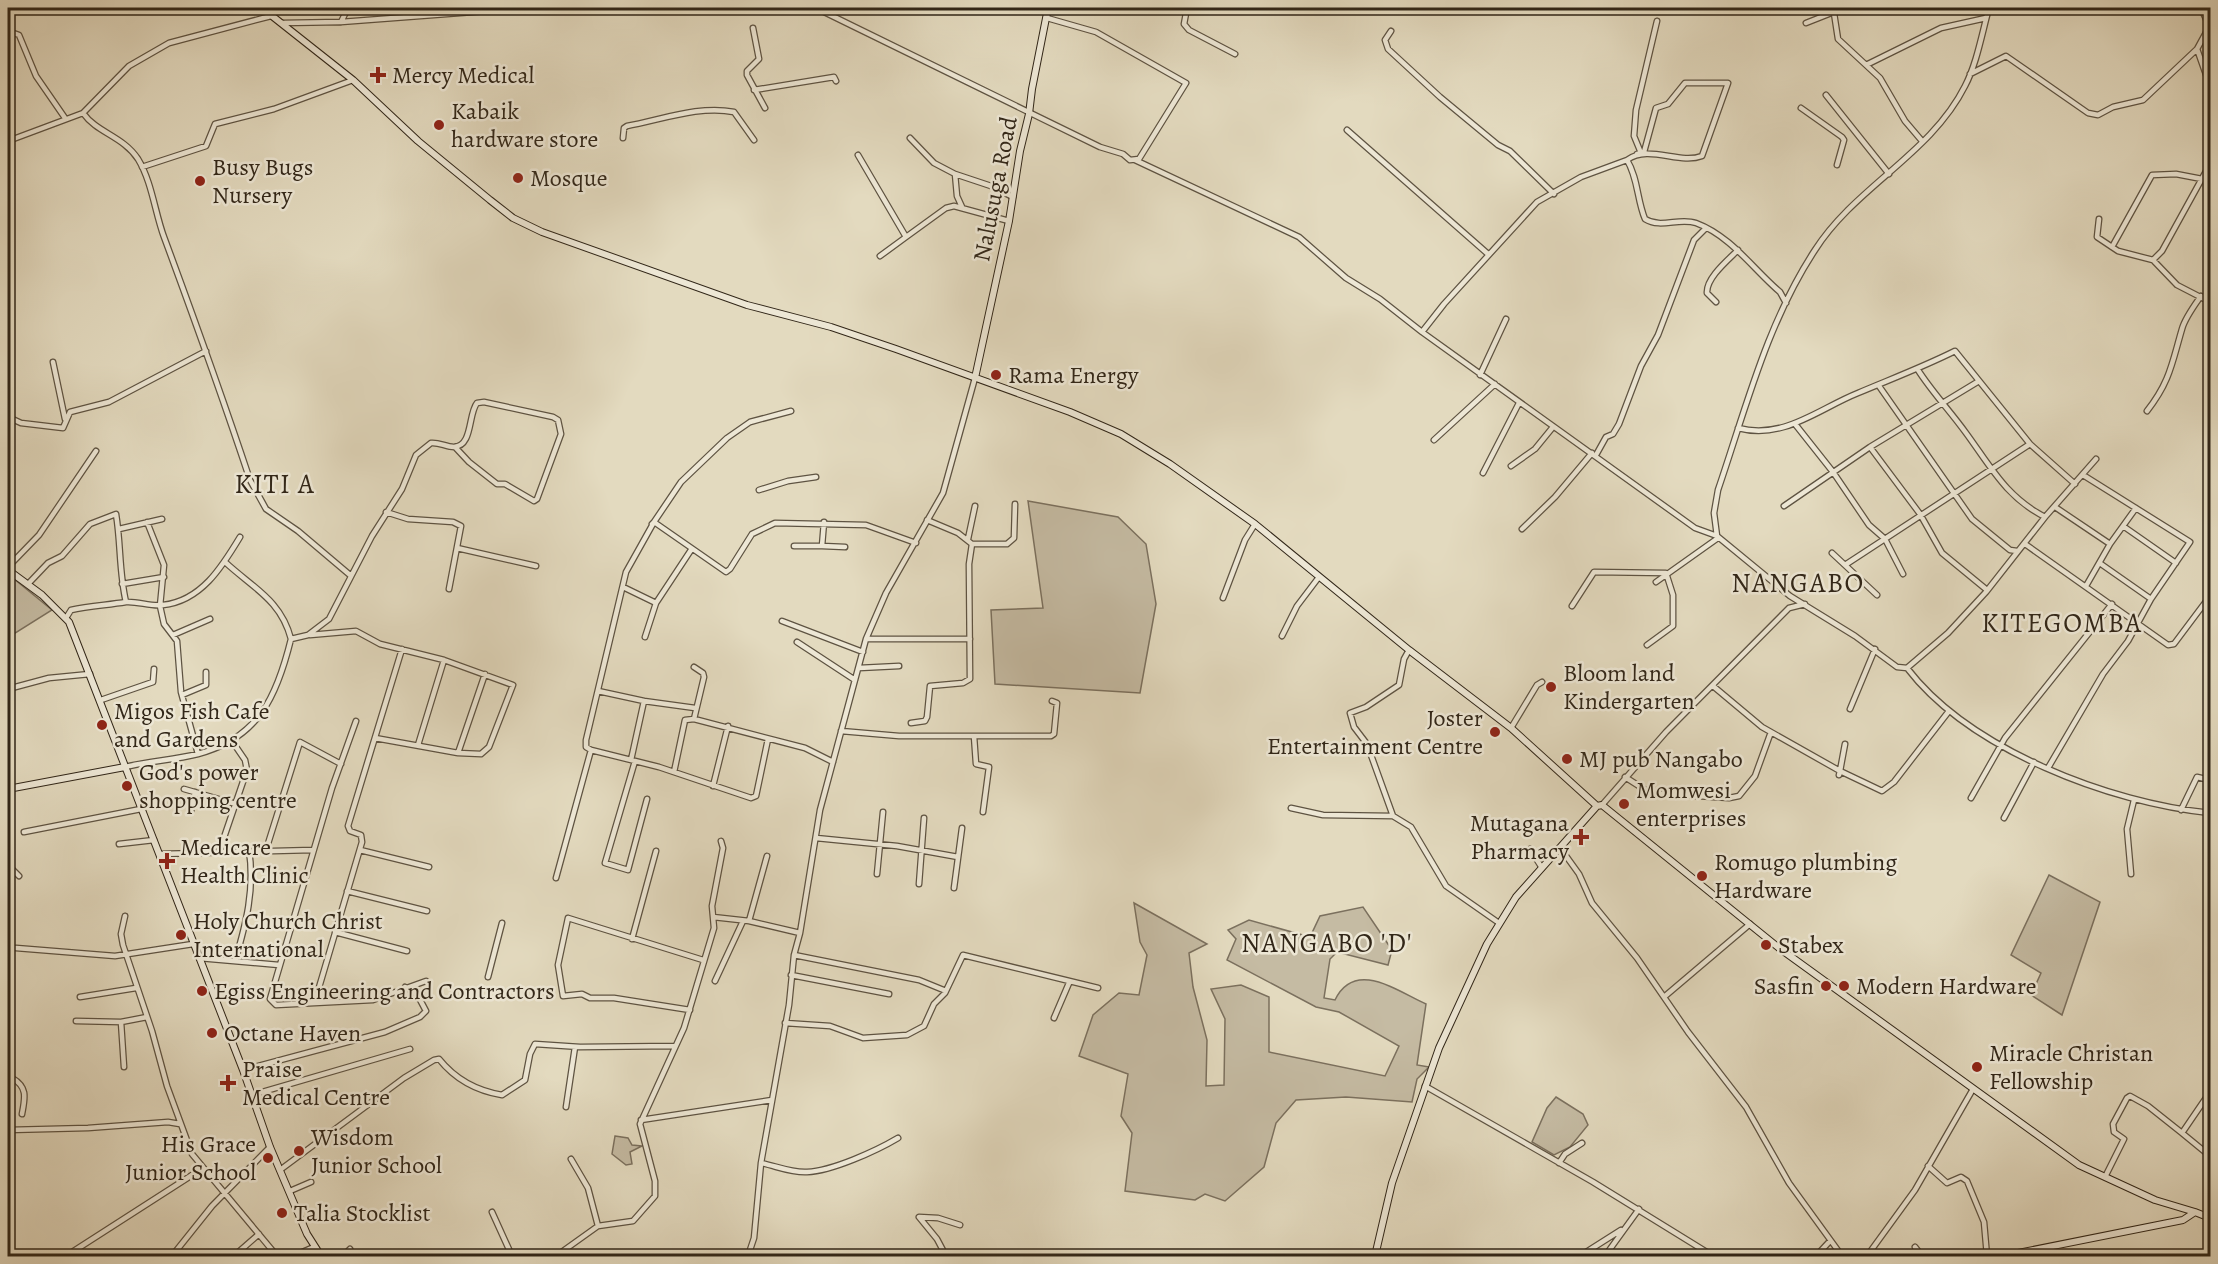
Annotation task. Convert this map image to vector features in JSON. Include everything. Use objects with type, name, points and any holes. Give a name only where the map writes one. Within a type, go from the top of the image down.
[{"type":"street","points":[[262,8],[353,80],[418,141],[513,218],[542,232],[747,305],[831,327],[975,378],[1121,434],[1170,464],[1255,524],[1409,650],[1511,728],[1599,806],[1722,904],[1973,1089],[2079,1165],[2155,1200],[2210,1217]]},
{"type":"street","points":[[341,22],[348,8]]},
{"type":"street","points":[[280,23],[341,22],[528,8]]},
{"type":"street","points":[[816,8],[1029,114],[1135,160],[1299,237],[1346,278],[1380,300],[1519,404],[1594,454],[1695,528],[1717,537],[1790,596],[1875,649],[1897,667],[1907,668],[1948,633],[2011,563],[2017,551],[2045,516],[2096,459]]},
{"type":"street","name":"Nalusuga Road","points":[[975,378],[1009,221],[1048,8]]},
{"type":"street","points":[[1187,8],[1184,24],[1189,30],[1235,54]]},
{"type":"street","points":[[1806,23],[1844,8]]},
{"type":"street","points":[[1717,537],[1714,521],[1716,500],[1773,324],[1797,279],[1824,237],[1855,202],[1889,174],[1922,141],[1957,100],[1970,74],[1989,8]]},
{"type":"street","points":[[1970,74],[2006,56],[2088,113],[2097,115],[2113,107],[2143,100],[2198,49],[2210,27],[2200,8]]},
{"type":"street","points":[[1834,13],[1838,39],[1886,86],[1905,122],[1922,141]]},
{"type":"street","points":[[8,141],[83,113],[129,66],[169,43],[271,15]]},
{"type":"street","points":[[1047,18],[1096,32],[1186,83],[1139,159],[1135,160]]},
{"type":"street","points":[[1866,65],[1941,28],[1986,18]]},
{"type":"street","points":[[1639,154],[1635,136],[1636,110],[1657,21]]},
{"type":"street","points":[[753,28],[759,59],[747,71],[747,75],[765,108]]},
{"type":"street","points":[[8,31],[19,35],[36,76],[65,118]]},
{"type":"street","points":[[1391,31],[1385,40],[1388,49],[1498,145],[1510,151],[1554,194]]},
{"type":"street","points":[[2198,49],[2211,86]]},
{"type":"street","points":[[754,90],[834,77],[836,81]]},
{"type":"street","points":[[142,167],[206,147],[215,124],[274,109],[353,80]]},
{"type":"street","points":[[1422,332],[1531,207],[1581,177],[1639,154],[1702,156],[1728,83],[1685,83],[1668,104],[1656,108],[1649,138],[1639,154]]},
{"type":"street","points":[[1826,95],[1889,174]]},
{"type":"street","points":[[1801,108],[1844,140],[1837,165]]},
{"type":"street","points":[[623,138],[624,128],[627,126],[691,112],[712,111],[734,112],[754,140]]},
{"type":"street","points":[[83,113],[94,126],[110,132],[120,140],[142,167],[158,219],[250,480],[260,501],[272,515],[298,531],[350,575]]},
{"type":"street","points":[[1347,130],[1488,254]]},
{"type":"street","points":[[910,138],[934,163],[955,174],[991,186],[1013,197]]},
{"type":"street","points":[[858,156],[906,237]]},
{"type":"street","points":[[1627,160],[1632,169],[1638,205],[1645,219],[1661,224],[1688,221],[1720,236],[1738,250],[1780,292],[1786,303]]},
{"type":"street","points":[[2153,260],[2162,251],[2211,164]]},
{"type":"street","points":[[955,174],[957,196],[962,207]]},
{"type":"street","points":[[2112,247],[2152,175],[2176,174],[2202,179]]},
{"type":"street","points":[[880,256],[946,208],[962,207],[1009,221]]},
{"type":"street","points":[[2099,219],[2097,237],[2128,255],[2153,260],[2176,285],[2211,302]]},
{"type":"street","points":[[1522,529],[1594,454],[1619,423],[1641,366],[1658,335],[1694,240],[1706,228]]},
{"type":"street","points":[[1716,302],[1707,293],[1707,289],[1722,266],[1738,250]]},
{"type":"street","points":[[2147,411],[2163,389],[2175,361],[2182,328],[2200,296]]},
{"type":"street","points":[[1480,375],[1506,319]]},
{"type":"street","points":[[66,419],[70,412],[109,402],[206,351]]},
{"type":"street","points":[[1738,428],[1759,432],[1795,424],[1859,392],[1918,370],[1955,351],[2030,444],[2075,484]]},
{"type":"street","points":[[8,417],[21,423],[60,429],[65,426],[66,419],[53,362]]},
{"type":"street","points":[[1918,370],[1991,471],[2031,509],[2045,516]]},
{"type":"street","points":[[800,1257],[748,1256],[754,1238],[761,1163],[785,1023],[790,975],[800,933],[816,838],[833,762],[866,639],[886,593],[943,493],[975,378]]},
{"type":"street","points":[[1784,506],[1870,447],[1979,381]]},
{"type":"street","points":[[1434,440],[1495,384]]},
{"type":"street","points":[[1879,386],[1972,519],[2010,550],[2017,551]]},
{"type":"street","points":[[308,635],[329,619],[350,575],[402,489],[416,455],[422,448],[436,443],[455,447],[497,484],[506,484],[534,501],[537,499],[561,434],[560,426],[553,417],[480,402],[473,408],[466,439],[455,447]]},
{"type":"street","points":[[1483,473],[1519,404]]},
{"type":"street","points":[[768,739],[756,796],[748,797],[674,772],[591,750],[585,745],[631,560],[654,522],[681,482],[727,438],[750,422],[791,411]]},
{"type":"street","points":[[1795,424],[1833,472],[1869,525],[1885,539],[1903,574]]},
{"type":"street","points":[[1511,466],[1535,450],[1553,428]]},
{"type":"street","points":[[1845,565],[2030,444]]},
{"type":"street","points":[[1870,447],[1920,514],[1942,553],[1987,590]]},
{"type":"street","points":[[96,451],[39,535],[8,568],[66,618],[101,700],[124,767],[243,1070],[270,1147],[314,1247],[321,1257]]},
{"type":"street","points":[[2048,768],[2103,674],[2128,641],[2151,599],[2190,542],[2083,475]]},
{"type":"street","points":[[759,490],[788,481],[816,477]]},
{"type":"street","points":[[972,544],[1010,543],[1014,538],[1015,504]]},
{"type":"street","points":[[968,539],[975,506]]},
{"type":"street","points":[[2055,507],[2110,544]]},
{"type":"street","points":[[2086,586],[2101,564],[2110,544],[2136,508]]},
{"type":"street","points":[[386,512],[408,519],[461,526],[449,590]]},
{"type":"street","points":[[28,584],[48,563],[62,556],[90,524],[116,514],[122,584],[126,602]]},
{"type":"street","points":[[119,529],[162,519]]},
{"type":"street","points":[[911,723],[925,720],[930,686],[963,683],[970,680],[969,564],[972,544],[968,539],[927,520]]},
{"type":"street","points":[[147,522],[164,565],[160,606],[164,624],[177,641],[182,694],[198,754]]},
{"type":"street","points":[[654,522],[691,550],[726,572],[752,534],[762,527],[790,522],[866,525],[916,543]]},
{"type":"street","points":[[648,528],[654,522]]},
{"type":"street","points":[[822,546],[824,522]]},
{"type":"street","points":[[1223,598],[1245,540],[1255,524]]},
{"type":"street","points":[[2123,525],[2176,563]]},
{"type":"street","points":[[66,618],[71,610],[81,607],[126,602],[160,606],[185,599],[205,585],[225,562],[240,537]]},
{"type":"street","points":[[1656,582],[1717,537]]},
{"type":"street","points":[[2025,543],[2164,643],[2173,645],[2211,596]]},
{"type":"street","points":[[794,546],[845,547]]},
{"type":"street","points":[[457,548],[536,566]]},
{"type":"street","points":[[645,637],[656,603],[691,550]]},
{"type":"street","points":[[1832,553],[1877,595]]},
{"type":"street","points":[[8,789],[198,754],[232,741],[262,714],[276,688],[291,639],[285,620],[274,602],[225,562]]},
{"type":"street","points":[[2101,564],[2151,599]]},
{"type":"street","points":[[1572,606],[1594,572],[1666,573]]},
{"type":"street","points":[[1647,645],[1673,627],[1673,595],[1666,573]]},
{"type":"street","points":[[122,584],[164,577]]},
{"type":"street","points":[[1282,636],[1297,606],[1319,577]]},
{"type":"street","points":[[623,586],[656,603]]},
{"type":"street","points":[[1789,608],[1790,596]]},
{"type":"street","points":[[1376,1257],[1392,1183],[1439,1048],[1499,923],[1516,897],[1625,777],[1789,608],[1805,604]]},
{"type":"street","points":[[1971,798],[2001,746],[2112,604]]},
{"type":"street","points":[[173,635],[210,619]]},
{"type":"street","points":[[782,621],[863,652]]},
{"type":"street","points":[[291,639],[308,635],[356,631],[380,644],[444,660],[512,682],[513,688],[486,752],[475,755],[458,753],[375,738]]},
{"type":"street","points":[[866,639],[970,639]]},
{"type":"street","points":[[797,642],[855,680]]},
{"type":"street","points":[[315,1001],[360,850],[361,835],[350,831],[348,826],[402,649]]},
{"type":"street","points":[[1850,710],[1875,649]]},
{"type":"street","points":[[1393,816],[1367,744],[1354,727],[1350,713],[1366,707],[1397,687],[1404,658],[1409,650]]},
{"type":"street","points":[[418,746],[444,660]]},
{"type":"street","points":[[859,668],[899,666]]},
{"type":"street","points":[[693,719],[704,677],[703,673],[694,667]]},
{"type":"street","points":[[1907,668],[1923,689],[1949,711],[2001,746],[2034,762],[2134,800],[2181,810],[2211,813]]},
{"type":"street","points":[[101,700],[153,682],[154,669]]},
{"type":"street","points":[[182,694],[206,685],[206,672]]},
{"type":"street","points":[[8,689],[49,678],[90,674]]},
{"type":"street","points":[[458,753],[485,674]]},
{"type":"street","points":[[1511,728],[1537,685],[1542,682]]},
{"type":"street","points":[[1713,686],[1727,700],[1771,732],[1839,773],[1882,791],[1887,789],[1949,711]]},
{"type":"street","points":[[598,691],[644,702],[695,708]]},
{"type":"street","points":[[644,702],[633,760],[606,863],[628,870],[647,799]]},
{"type":"street","points":[[841,731],[899,736],[1051,736],[1055,730],[1055,702],[1064,703]]},
{"type":"street","points":[[674,772],[685,720],[693,719],[728,726],[811,750],[833,762]]},
{"type":"street","points":[[356,721],[313,850],[270,996],[271,1002],[285,1005],[315,1001],[373,1000],[426,981]]},
{"type":"street","points":[[712,786],[728,726]]},
{"type":"street","points":[[1625,777],[1650,793],[1729,798],[1739,796],[1755,776],[1771,732]]},
{"type":"street","points":[[974,736],[975,762],[989,767],[983,812]]},
{"type":"street","points":[[219,852],[247,765],[232,741]]},
{"type":"street","points":[[266,850],[300,742],[341,764]]},
{"type":"street","points":[[1839,773],[1845,744]]},
{"type":"street","points":[[556,878],[591,750]]},
{"type":"street","points":[[2004,818],[2034,762]]},
{"type":"street","points":[[2181,810],[2197,777],[2211,780]]},
{"type":"street","points":[[184,789],[236,804]]},
{"type":"street","points":[[191,811],[195,792]]},
{"type":"street","points":[[2131,874],[2127,829],[2134,800]]},
{"type":"street","points":[[1292,808],[1323,815],[1393,816],[1411,827],[1446,886],[1499,923]]},
{"type":"street","points":[[24,832],[141,809]]},
{"type":"street","points":[[877,874],[883,812]]},
{"type":"street","points":[[919,884],[924,818]]},
{"type":"street","points":[[954,888],[962,828]]},
{"type":"street","points":[[816,838],[921,850],[958,857]]},
{"type":"street","points":[[119,844],[154,840]]},
{"type":"street","points":[[556,1257],[598,1226],[633,1221],[655,1196],[655,1181],[640,1126],[641,1120],[690,1010],[714,928],[712,906],[723,848],[721,841]]},
{"type":"street","points":[[1530,849],[1542,868]]},
{"type":"street","points":[[1561,849],[1579,874],[1592,903],[1637,958],[1746,1107],[1789,1183],[1842,1257]]},
{"type":"street","points":[[235,961],[250,899],[253,875],[249,850]]},
{"type":"street","points":[[160,854],[313,850]]},
{"type":"street","points":[[360,850],[429,867]]},
{"type":"street","points":[[632,939],[656,851]]},
{"type":"street","points":[[749,921],[767,856]]},
{"type":"street","points":[[8,865],[19,876]]},
{"type":"street","points":[[347,891],[428,911]]},
{"type":"street","points":[[125,916],[121,934],[136,988],[167,1086],[192,1154],[277,1257]]},
{"type":"street","points":[[713,917],[749,921],[800,933]]},
{"type":"street","points":[[690,1010],[614,998],[562,995],[558,965],[568,918],[704,960]]},
{"type":"street","points":[[715,981],[742,921]]},
{"type":"street","points":[[488,978],[502,923]]},
{"type":"street","points":[[1664,997],[1750,924]]},
{"type":"street","points":[[335,932],[407,951]]},
{"type":"street","points":[[16,948],[127,955],[193,944]]},
{"type":"street","points":[[794,955],[919,980],[946,991]]},
{"type":"street","points":[[785,1023],[830,1026],[863,1038],[908,1035],[924,1026],[934,1004],[946,991],[963,955],[1069,983],[1098,988]]},
{"type":"street","points":[[199,958],[279,965]]},
{"type":"street","points":[[790,975],[889,994]]},
{"type":"street","points":[[1054,1018],[1069,983]]},
{"type":"street","points":[[243,1070],[386,1032],[420,1017],[426,1011],[417,994],[405,987]]},
{"type":"street","points":[[80,997],[136,988]]},
{"type":"street","points":[[76,1021],[122,1022],[147,1017]]},
{"type":"street","points":[[122,1022],[124,1066]]},
{"type":"street","points":[[280,1170],[404,1078],[434,1060],[439,1059],[448,1070],[475,1087],[502,1095],[525,1080],[535,1044],[575,1047],[675,1046]]},
{"type":"street","points":[[566,1107],[575,1047]]},
{"type":"street","points":[[252,1095],[410,1049]]},
{"type":"street","points":[[12,1078],[22,1083],[25,1090],[22,1114]]},
{"type":"street","points":[[1425,1086],[1639,1209],[1713,1257]]},
{"type":"street","points":[[1867,1257],[1915,1190],[1973,1089]]},
{"type":"street","points":[[2182,1132],[2211,1092]]},
{"type":"street","points":[[2105,1177],[2124,1139],[2114,1132],[2113,1124],[2130,1096],[2148,1106],[2211,1156]]},
{"type":"street","points":[[641,1120],[772,1100]]},
{"type":"street","points":[[168,1122],[177,1110]]},
{"type":"street","points":[[8,1130],[88,1128],[168,1122],[180,1124]]},
{"type":"street","points":[[761,1163],[795,1171],[814,1172],[877,1151],[898,1138]]},
{"type":"street","points":[[1559,1162],[1564,1154],[1582,1143]]},
{"type":"street","points":[[172,1257],[212,1206],[270,1147]]},
{"type":"street","points":[[571,1159],[588,1188],[598,1226]]},
{"type":"street","points":[[1928,1166],[1947,1183],[1961,1177],[1967,1181],[1984,1222],[1987,1257]]},
{"type":"street","points":[[66,1257],[204,1168]]},
{"type":"street","points":[[290,1191],[311,1182]]},
{"type":"street","points":[[1605,1257],[1624,1227],[1639,1209]]},
{"type":"street","points":[[492,1212],[512,1257]]},
{"type":"street","points":[[2003,1257],[2182,1220],[2195,1212]]},
{"type":"street","points":[[946,1257],[937,1239],[919,1217],[938,1218],[960,1225]]},
{"type":"street","points":[[1580,1257],[1624,1227]]},
{"type":"street","points":[[234,1257],[259,1234]]},
{"type":"street","points":[[1816,1257],[1830,1241]]},
{"type":"street","points":[[293,1257],[314,1247]]},
{"type":"street","points":[[1915,1247],[1922,1257]]},
{"type":"street","points":[[343,1257],[350,1249]]},
{"type":"shaded area","points":[[1028,501],[1118,517],[1146,544],[1156,604],[1140,693],[995,684],[991,610],[1043,608]]},
{"type":"shaded area","points":[[8,574],[52,610],[9,637],[8,635]]},
{"type":"shaded area","points":[[2049,875],[2100,902],[2062,1015],[2031,995],[2041,973],[2011,955]]},
{"type":"shaded area","points":[[1134,903],[1207,944],[1189,953],[1193,987],[1207,1040],[1206,1086],[1224,1085],[1225,1019],[1211,989],[1241,985],[1269,997],[1269,1052],[1385,1076],[1399,1046],[1339,1012],[1316,1007],[1227,960],[1236,939],[1228,930],[1249,920],[1310,937],[1320,916],[1363,907],[1392,950],[1388,965],[1337,952],[1330,959],[1324,998],[1335,1000],[1343,988],[1354,982],[1365,980],[1390,986],[1426,1004],[1417,1065],[1429,1067],[1417,1079],[1412,1102],[1346,1097],[1296,1100],[1276,1123],[1264,1167],[1225,1201],[1205,1194],[1195,1200],[1125,1191],[1132,1133],[1121,1116],[1128,1074],[1079,1056],[1093,1015],[1119,993],[1139,995],[1147,955],[1140,942]]},
{"type":"shaded area","points":[[1556,1097],[1583,1114],[1588,1125],[1570,1147],[1554,1155],[1532,1142],[1547,1108]]},
{"type":"shaded area","points":[[615,1136],[628,1138],[632,1145],[642,1146],[630,1152],[632,1164],[626,1165],[612,1154]]},
{"type":"place","name":"Mercy Medical","points":[[378,75]]},
{"type":"place","name":"Kabaik hardware store","points":[[439,125]]},
{"type":"place","name":"Mosque","points":[[518,178]]},
{"type":"place","name":"Busy Bugs Nursery","points":[[200,181]]},
{"type":"place","name":"Rama Energy","points":[[996,375]]},
{"type":"place","name":"Bloom land Kindergarten","points":[[1551,687]]},
{"type":"place","name":"Migos Fish Cafe and Gardens","points":[[102,725]]},
{"type":"place","name":"Joster Entertainment Centre","points":[[1495,732]]},
{"type":"place","name":"MJ pub Nangabo","points":[[1567,759]]},
{"type":"place","name":"God's power shopping centre","points":[[127,786]]},
{"type":"place","name":"Momwesi enterprises","points":[[1624,804]]},
{"type":"place","name":"Mutagana Pharmacy","points":[[1581,837]]},
{"type":"place","name":"Medicare Health Clinic","points":[[167,861]]},
{"type":"place","name":"Romugo plumbing Hardware","points":[[1702,876]]},
{"type":"place","name":"Holy Church Christ International","points":[[181,935]]},
{"type":"place","name":"Stabex","points":[[1766,945]]},
{"type":"place","name":"Sasfin","points":[[1826,986]]},
{"type":"place","name":"Modern Hardware","points":[[1844,986]]},
{"type":"place","name":"Egiss Engineering and Contractors","points":[[202,991]]},
{"type":"place","name":"Octane Haven","points":[[212,1033]]},
{"type":"place","name":"Miracle Christan Fellowship","points":[[1977,1067]]},
{"type":"place","name":"Praise Medical Centre","points":[[228,1083]]},
{"type":"place","name":"Wisdom Junior School","points":[[299,1151]]},
{"type":"place","name":"His Grace Junior School","points":[[268,1158]]},
{"type":"place","name":"Talia Stocklist","points":[[282,1213]]},
{"type":"district","name":"KITI A","points":[[275,484]]},
{"type":"district","name":"NANGABO","points":[[1798,583]]},
{"type":"district","name":"KITEGOMBA","points":[[2062,623]]},
{"type":"district","name":"NANGABO 'D'","points":[[1327,943]]}]
